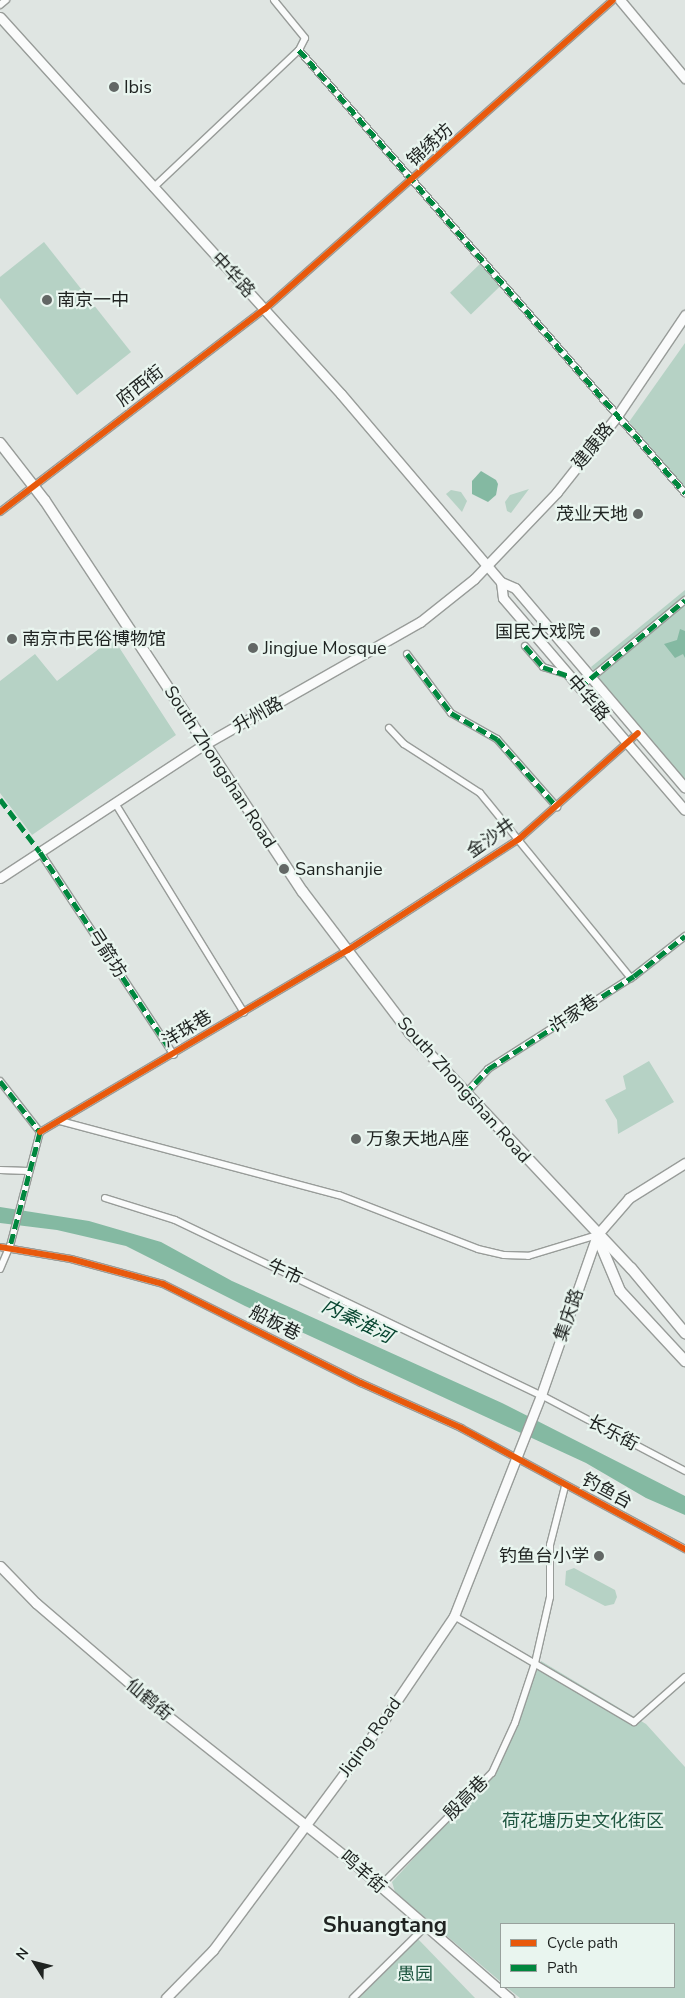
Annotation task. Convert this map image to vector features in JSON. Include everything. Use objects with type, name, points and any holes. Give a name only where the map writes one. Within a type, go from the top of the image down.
[{"type":"main road","points":[[620,0],[685,78]]},
{"type":"main road","name":"中华路","points":[[0,17],[153,188],[265,309],[501,582],[515,588],[685,788]]},
{"type":"main road","name":"建康路","points":[[488,566],[557,492],[617,416],[685,315]]},
{"type":"main road","name":"South Zhongshan Road","points":[[0,443],[34,486],[302,892],[410,1033],[597,1235],[631,1268],[685,1333]]},
{"type":"main road","name":"升州路","points":[[0,878],[205,744],[420,622],[488,566]]},
{"type":"main road","name":"中华路","points":[[501,582],[503,598],[685,810]]},
{"type":"main road","points":[[597,1235],[629,1198],[685,1163]]},
{"type":"main road","name":"South Zhongshan Road","points":[[597,1235],[620,1291],[685,1361]]},
{"type":"main road","name":"集庆路","points":[[522,1444],[541,1396],[597,1235]]},
{"type":"main road","name":"Jiqing Road","points":[[166,1998],[214,1950],[307,1825],[454,1616],[522,1444]]},
{"type":"main road","name":"仙鹤街","points":[[0,1566],[36,1603],[161,1710],[307,1825]]},
{"type":"main road","name":"鸣羊街","points":[[307,1825],[509,1998]]},
{"type":"street","points":[[0,5],[6,0]]},
{"type":"street","points":[[153,188],[299,50],[305,38],[274,0]]},
{"type":"street","name":"锦绣坊","points":[[265,309],[614,0]]},
{"type":"street","points":[[299,50],[414,179],[685,493]]},
{"type":"street","name":"府西街","points":[[0,512],[265,309]]},
{"type":"street","points":[[580,688],[685,600]]},
{"type":"street","points":[[525,646],[543,667],[569,676]]},
{"type":"street","points":[[408,654],[451,713],[497,739],[557,807]]},
{"type":"street","points":[[389,728],[404,744],[480,793],[631,978]]},
{"type":"street","name":"金沙井","points":[[348,950],[519,839],[638,733]]},
{"type":"street","points":[[115,803],[244,1013]]},
{"type":"street","name":"弓箭坊","points":[[40,852],[174,1055]]},
{"type":"street","name":"许家巷","points":[[465,1094],[488,1069],[631,978],[685,936]]},
{"type":"street","name":"洋珠巷","points":[[40,1132],[174,1055],[348,950]]},
{"type":"street","points":[[0,1081],[40,1132],[9,1247],[0,1269]]},
{"type":"street","points":[[60,1121],[339,1195],[478,1248],[504,1255],[528,1256],[597,1235]]},
{"type":"street","points":[[0,1170],[28,1171]]},
{"type":"street","name":"牛市","points":[[106,1198],[175,1220],[541,1396]]},
{"type":"street","name":"船板巷","points":[[0,1247],[71,1259],[163,1284],[517,1458]]},
{"type":"street","name":"长乐街","points":[[541,1396],[685,1471]]},
{"type":"street","name":"钓鱼台","points":[[517,1458],[565,1486],[685,1550]]},
{"type":"street","name":"殷高巷","points":[[380,1886],[492,1773],[515,1723],[535,1663],[550,1598],[550,1545],[565,1486]]},
{"type":"street","points":[[454,1616],[634,1722],[685,1677]]},
{"type":"street","points":[[353,1998],[426,1926]]},
{"type":"green space","points":[[44,242],[131,352],[77,395],[0,298],[0,277]]},
{"type":"green space","points":[[481,263],[502,285],[471,314],[450,293]]},
{"type":"green space","points":[[685,343],[685,487],[629,422]]},
{"type":"green space","points":[[529,489],[511,513],[507,511],[505,502],[510,495]]},
{"type":"green space","points":[[451,490],[461,492],[467,501],[462,512],[446,494]]},
{"type":"green space","points":[[685,590],[685,792],[591,667]]},
{"type":"green space","points":[[113,638],[176,735],[32,835],[0,793],[0,681],[35,654],[57,681]]},
{"type":"green space","points":[[649,1061],[674,1102],[618,1134],[617,1120],[605,1100],[626,1089],[623,1076]]},
{"type":"green space","points":[[574,1568],[615,1590],[617,1597],[614,1604],[605,1606],[565,1585],[566,1571]]},
{"type":"green space","name":"荷花塘历史文化街区","points":[[541,1661],[646,1724],[685,1767],[685,1998],[520,1998],[507,1988],[675,1988],[675,1923],[500,1923],[500,1981],[395,1892],[392,1882],[492,1773]]},
{"type":"green space","name":"愚园","points":[[418,1939],[475,1998],[359,1998],[390,1964]]},
{"type":"shaded area","points":[[481,471],[496,480],[498,484],[496,495],[488,502],[472,494],[472,481]]},
{"type":"shaded area","points":[[680,629],[685,631],[685,658],[683,654],[675,658],[664,644],[677,640]]},
{"type":"shaded area","points":[[0,1207],[89,1221],[161,1242],[232,1281],[502,1403],[685,1496],[685,1515],[646,1498],[586,1463],[245,1306],[126,1246],[57,1230],[0,1223]]},
{"type":"marked path","points":[[299,50],[685,493]]},
{"type":"marked path","points":[[579,688],[685,600]]},
{"type":"marked path","points":[[525,646],[543,667],[569,676]]},
{"type":"marked path","points":[[407,654],[451,713],[497,739],[557,807]]},
{"type":"marked path","points":[[0,799],[40,852],[174,1055]]},
{"type":"marked path","points":[[465,1094],[488,1069],[634,976],[685,936]]},
{"type":"marked path","points":[[0,1081],[40,1132],[10,1246]]},
{"type":"cycle path","points":[[0,512],[265,309],[613,0]]},
{"type":"cycle path","points":[[40,1132],[348,950],[519,839],[638,733]]},
{"type":"cycle path","points":[[0,1247],[71,1259],[163,1284],[361,1383],[461,1428],[685,1549]]},
{"type":"place","name":"Ibis","points":[[114,87]]},
{"type":"place","name":"南京一中","points":[[47,300]]},
{"type":"place","name":"茂业天地","points":[[638,514]]},
{"type":"place","name":"国民大戏院","points":[[595,632]]},
{"type":"place","name":"南京市民俗博物馆","points":[[12,639]]},
{"type":"place","name":"Jingjue Mosque","points":[[253,648]]},
{"type":"place","name":"Sanshanjie","points":[[284,869]]},
{"type":"place","name":"万象天地A座","points":[[356,1139]]},
{"type":"place","name":"钓鱼台小学","points":[[599,1556]]},
{"type":"district","name":"Shuangtang","points":[[385,1926]]},
{"type":"water label","name":"内秦淮河","points":[[357,1322]]}]
